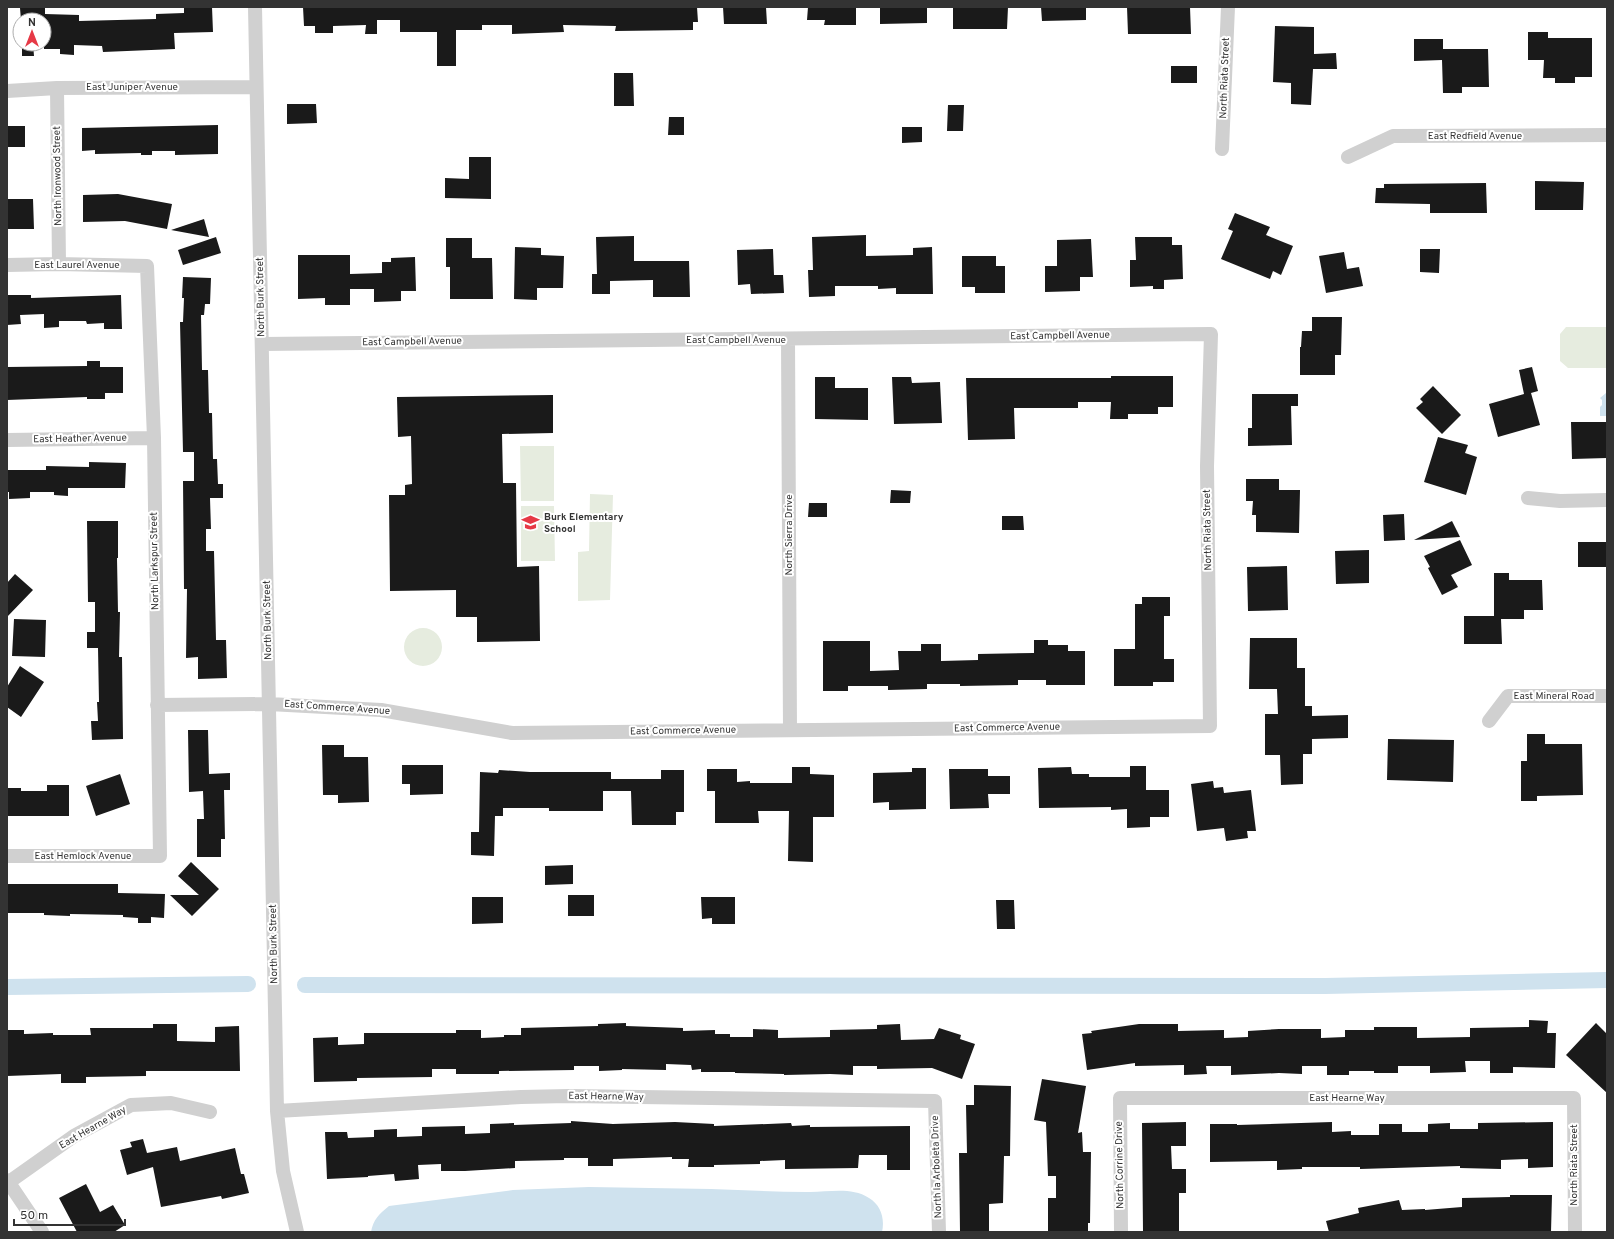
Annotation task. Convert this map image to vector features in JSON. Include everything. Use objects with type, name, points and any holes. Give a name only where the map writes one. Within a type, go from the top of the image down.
[{"type":"street","name":"North Burk Street","points":[[255,7],[277,1111],[283,1171],[297,1232]]},
{"type":"street","name":"North Riata Street","points":[[1222,149],[1228,7]]},
{"type":"street","name":"East Juniper Avenue","points":[[7,91],[57,88],[256,87]]},
{"type":"street","name":"North Ironwood Street","points":[[57,88],[59,264]]},
{"type":"street","name":"East Redfield Avenue","points":[[1348,157],[1393,136],[1607,135]]},
{"type":"street","name":"East Laurel Avenue","points":[[7,265],[59,264],[147,266]]},
{"type":"street","name":"North Larkspur Street","points":[[147,266],[154,438],[160,856]]},
{"type":"street","name":"North Riata Street","points":[[1210,726],[1207,466],[1211,334]]},
{"type":"street","name":"East Campbell Avenue","points":[[262,344],[1211,334]]},
{"type":"street","name":"North Sierra Drive","points":[[788,339],[790,730]]},
{"type":"street","name":"East Heather Avenue","points":[[7,440],[154,438]]},
{"type":"street","points":[[1528,498],[1607,500]]},
{"type":"street","name":"East Mineral Road","points":[[1489,721],[1508,696],[1607,696]]},
{"type":"street","name":"East Commerce Avenue","points":[[157,705],[269,704],[381,710],[512,733],[1210,726]]},
{"type":"street","name":"East Hemlock Avenue","points":[[7,856],[160,856]]},
{"type":"street","name":"East Hearne Way","points":[[277,1111],[521,1097],[569,1096],[935,1101]]},
{"type":"street","name":"East Hearne Way","points":[[1120,1098],[1574,1098]]},
{"type":"street","name":"North Corrine Drive","points":[[1120,1098],[1121,1232]]},
{"type":"street","name":"North Riata Street","points":[[1574,1098],[1575,1232]]},
{"type":"street","name":"North la Arboleta Drive","points":[[935,1101],[939,1232]]},
{"type":"street","name":"East Hearne Way","points":[[8,1181],[74,1136],[131,1105],[170,1103],[210,1112]]},
{"type":"street","points":[[8,1181],[42,1232]]},
{"type":"shaded area","points":[[1566,327],[1607,327],[1607,368],[1568,368],[1560,361],[1560,334]]},
{"type":"shaded area","points":[[520,446],[554,446],[554,501],[521,501]]},
{"type":"shaded area","points":[[590,494],[613,495],[610,600],[578,601],[578,552],[589,551]]},
{"type":"shaded area","points":[[521,506],[554,506],[555,561],[521,561]]},
{"type":"shaded area","points":[[423,628],[436,634],[442,647],[436,660],[423,666],[410,660],[404,647],[410,634]]},
{"type":"water","points":[[1606,393],[1607,416],[1600,416],[1602,400],[1600,398]]},
{"type":"water","points":[[589,1187],[854,1192],[862,1194],[877,1204],[881,1213],[883,1227],[882,1232],[371,1232],[373,1224],[377,1218],[389,1206],[513,1190]]},
{"type":"building","points":[[45,7],[45,12],[20,12],[20,8]]},
{"type":"building","points":[[184,7],[212,7],[213,32],[174,33],[175,49],[103,52],[102,46],[74,45],[74,55],[60,54],[60,49],[52,49],[52,14],[79,15],[79,21],[156,19],[156,14],[184,13]]},
{"type":"building","points":[[303,7],[697,7],[698,22],[693,22],[693,30],[615,31],[616,26],[563,25],[564,32],[512,34],[512,25],[482,25],[482,30],[456,30],[456,66],[437,66],[437,32],[400,32],[400,20],[377,20],[377,34],[365,34],[366,25],[333,26],[333,33],[315,33],[315,26],[304,26]]},
{"type":"building","points":[[723,7],[766,7],[767,24],[724,24]]},
{"type":"building","points":[[808,7],[856,7],[856,25],[824,25],[825,20],[807,20]]},
{"type":"building","points":[[880,7],[927,7],[927,23],[880,24]]},
{"type":"building","points":[[953,7],[1008,7],[1007,29],[953,29]]},
{"type":"building","points":[[1041,7],[1086,7],[1086,20],[1042,21]]},
{"type":"building","points":[[1127,7],[1190,7],[1191,34],[1128,34]]},
{"type":"building","points":[[1275,26],[1314,27],[1314,54],[1336,53],[1337,69],[1313,69],[1311,105],[1291,104],[1291,83],[1273,82]]},
{"type":"building","points":[[1528,32],[1548,32],[1548,38],[1592,38],[1592,77],[1575,77],[1575,83],[1555,83],[1555,78],[1543,78],[1544,60],[1528,60]]},
{"type":"building","points":[[1414,39],[1443,39],[1443,49],[1488,49],[1489,87],[1462,87],[1462,93],[1443,93],[1442,60],[1414,61]]},
{"type":"building","points":[[22,52],[34,52],[34,56],[22,56]]},
{"type":"building","points":[[1171,66],[1197,66],[1197,83],[1171,83]]},
{"type":"building","points":[[614,73],[633,73],[634,106],[614,106]]},
{"type":"building","points":[[287,104],[316,104],[317,123],[287,124]]},
{"type":"building","points":[[948,105],[964,105],[963,131],[947,131]]},
{"type":"building","points":[[669,117],[684,117],[684,135],[668,135]]},
{"type":"building","points":[[218,125],[218,154],[175,155],[175,151],[152,151],[152,155],[141,155],[141,153],[95,154],[95,150],[82,151],[82,128]]},
{"type":"building","points":[[7,126],[25,126],[25,147],[7,147]]},
{"type":"building","points":[[902,127],[922,127],[922,142],[902,143]]},
{"type":"building","points":[[469,157],[491,157],[491,199],[445,198],[445,178],[469,179]]},
{"type":"building","points":[[1535,181],[1584,182],[1583,210],[1535,210]]},
{"type":"building","points":[[1486,183],[1487,213],[1430,213],[1430,204],[1375,203],[1376,188],[1384,188],[1384,184]]},
{"type":"building","points":[[118,194],[172,204],[167,229],[125,221],[83,222],[83,195]]},
{"type":"building","points":[[7,199],[33,199],[34,229],[7,229]]},
{"type":"building","points":[[1235,213],[1270,227],[1266,235],[1293,246],[1281,275],[1273,271],[1270,279],[1221,259],[1233,231],[1228,229]]},
{"type":"building","points":[[204,219],[209,237],[171,230]]},
{"type":"building","points":[[866,235],[866,256],[913,255],[913,248],[932,247],[933,294],[896,294],[896,288],[878,289],[878,286],[835,286],[835,296],[809,297],[808,270],[813,270],[812,237]]},
{"type":"building","points":[[634,236],[634,261],[689,261],[690,297],[653,297],[653,280],[610,281],[610,294],[592,294],[592,274],[597,274],[596,237]]},
{"type":"building","points":[[216,237],[221,253],[183,265],[178,250]]},
{"type":"building","points":[[1135,237],[1172,237],[1172,245],[1182,245],[1183,279],[1164,280],[1164,289],[1153,289],[1153,286],[1130,287],[1130,260],[1136,260]]},
{"type":"building","points":[[446,238],[472,238],[472,258],[492,258],[493,299],[450,299],[450,267],[446,267]]},
{"type":"building","points":[[1091,239],[1093,277],[1080,277],[1080,291],[1045,292],[1045,266],[1057,266],[1057,240]]},
{"type":"building","points":[[515,247],[541,248],[541,255],[564,256],[563,288],[537,288],[537,300],[514,299]]},
{"type":"building","points":[[773,249],[774,275],[783,275],[784,293],[751,294],[750,284],[738,285],[737,250]]},
{"type":"building","points":[[1420,249],[1440,249],[1439,273],[1420,272]]},
{"type":"building","points":[[1344,252],[1347,269],[1359,267],[1363,286],[1326,293],[1319,256]]},
{"type":"building","points":[[298,255],[350,255],[350,274],[382,273],[382,262],[391,262],[391,258],[415,257],[416,291],[401,291],[401,301],[374,302],[374,289],[350,289],[350,305],[325,305],[325,298],[298,299]]},
{"type":"building","points":[[962,256],[996,256],[996,266],[1005,266],[1005,293],[975,293],[975,287],[962,287]]},
{"type":"building","points":[[183,277],[211,278],[210,304],[205,304],[204,315],[201,315],[202,370],[208,370],[209,413],[212,413],[213,459],[217,459],[218,484],[223,484],[223,498],[210,498],[211,529],[206,529],[206,551],[214,551],[216,640],[226,640],[227,678],[198,679],[198,657],[186,658],[187,589],[184,589],[183,481],[194,481],[194,452],[183,452],[180,322],[183,322]]},
{"type":"building","points":[[7,295],[31,295],[31,298],[121,295],[122,329],[104,329],[104,323],[87,324],[86,321],[59,321],[59,327],[44,328],[44,314],[20,315],[21,324],[7,325]]},
{"type":"building","points":[[1312,317],[1342,317],[1341,355],[1335,355],[1335,375],[1300,375],[1300,347],[1302,331],[1312,331]]},
{"type":"building","points":[[87,361],[100,361],[100,367],[123,367],[123,393],[105,393],[105,399],[87,399],[87,397],[7,400],[7,367],[87,366]]},
{"type":"building","points":[[1532,367],[1538,391],[1531,393],[1540,425],[1498,437],[1489,404],[1524,394],[1519,370]]},
{"type":"building","points":[[1111,376],[1173,376],[1173,407],[1158,407],[1158,414],[1128,414],[1128,419],[1110,419],[1111,402],[1078,402],[1078,408],[1014,408],[1015,439],[968,440],[966,378],[1111,378]]},
{"type":"building","points":[[815,377],[835,377],[835,388],[868,388],[868,420],[815,419]]},
{"type":"building","points":[[892,377],[911,377],[912,383],[940,382],[942,423],[894,424]]},
{"type":"building","points":[[1433,386],[1461,415],[1442,434],[1416,408],[1423,402],[1420,399]]},
{"type":"building","points":[[1252,394],[1298,394],[1298,406],[1291,406],[1292,445],[1248,446],[1248,428],[1252,428]]},
{"type":"building","points":[[553,395],[553,433],[502,434],[503,483],[516,483],[517,567],[539,566],[540,641],[477,642],[477,617],[456,617],[456,590],[390,591],[389,495],[405,495],[405,485],[412,484],[411,436],[398,437],[397,397]]},
{"type":"building","points":[[1571,422],[1607,422],[1607,458],[1572,459]]},
{"type":"building","points":[[1438,437],[1468,445],[1465,453],[1477,457],[1466,495],[1424,482]]},
{"type":"building","points":[[89,462],[126,463],[125,488],[68,488],[68,496],[54,495],[54,492],[30,492],[30,498],[9,499],[9,492],[7,492],[7,470],[46,470],[46,466],[89,467]]},
{"type":"building","points":[[1246,479],[1279,479],[1279,490],[1300,490],[1299,533],[1256,532],[1256,515],[1252,515],[1253,501],[1246,501]]},
{"type":"building","points":[[891,490],[911,491],[910,503],[890,503]]},
{"type":"building","points":[[809,503],[827,503],[827,517],[808,517]]},
{"type":"building","points":[[1404,514],[1405,540],[1384,541],[1383,515]]},
{"type":"building","points":[[1002,516],[1023,516],[1024,530],[1002,530]]},
{"type":"building","points":[[87,521],[118,521],[118,612],[120,612],[119,657],[122,657],[123,739],[92,740],[91,721],[98,721],[98,648],[87,648],[87,632],[95,632],[95,602],[88,602]]},
{"type":"building","points":[[1452,521],[1460,537],[1414,540]]},
{"type":"building","points":[[1460,540],[1472,565],[1451,575],[1458,587],[1442,595],[1428,568],[1430,567],[1424,556]]},
{"type":"building","points":[[1578,542],[1607,542],[1607,567],[1578,567]]},
{"type":"building","points":[[1369,550],[1369,583],[1336,584],[1335,551]]},
{"type":"building","points":[[1287,566],[1288,610],[1248,611],[1247,567]]},
{"type":"building","points":[[1494,573],[1509,573],[1509,580],[1542,580],[1543,610],[1524,610],[1524,619],[1501,619],[1502,644],[1464,644],[1464,616],[1494,616]]},
{"type":"building","points":[[15,574],[33,590],[7,617],[7,583]]},
{"type":"building","points":[[1142,597],[1170,597],[1170,616],[1164,616],[1164,659],[1174,659],[1174,682],[1153,682],[1153,686],[1114,686],[1114,649],[1135,649],[1135,604],[1142,604]]},
{"type":"building","points":[[14,619],[46,620],[45,657],[12,656]]},
{"type":"building","points":[[1250,638],[1297,638],[1297,668],[1305,668],[1305,706],[1312,706],[1312,716],[1348,715],[1348,738],[1312,739],[1312,754],[1303,754],[1303,784],[1281,785],[1280,755],[1265,755],[1265,714],[1278,714],[1277,689],[1249,689]]},
{"type":"building","points":[[1034,640],[1048,640],[1048,645],[1068,645],[1068,651],[1085,651],[1085,685],[1046,685],[1046,680],[1018,680],[1018,685],[960,686],[960,684],[927,684],[927,689],[888,690],[888,686],[848,686],[848,691],[823,691],[823,641],[870,641],[870,671],[899,670],[898,651],[921,651],[921,644],[941,644],[941,661],[978,660],[978,654],[1034,653]]},
{"type":"building","points":[[20,666],[44,682],[21,717],[7,707],[7,687]]},
{"type":"building","points":[[188,730],[208,730],[209,774],[230,773],[230,790],[224,790],[225,839],[221,839],[221,857],[197,857],[197,819],[204,819],[203,791],[189,792]]},
{"type":"building","points":[[1527,734],[1545,734],[1545,744],[1582,744],[1583,795],[1537,796],[1537,801],[1521,801],[1521,761],[1527,761]]},
{"type":"building","points":[[1388,739],[1454,740],[1453,782],[1387,780]]},
{"type":"building","points":[[322,745],[344,745],[344,757],[368,757],[369,802],[338,803],[338,795],[323,795]]},
{"type":"building","points":[[402,765],[443,765],[443,794],[410,795],[410,784],[402,784]]},
{"type":"building","points":[[1130,766],[1146,766],[1146,790],[1169,790],[1169,817],[1150,817],[1150,827],[1127,828],[1127,809],[1111,810],[1111,807],[1039,808],[1038,768],[1071,767],[1072,774],[1089,774],[1089,777],[1130,777]]},
{"type":"building","points":[[792,767],[810,767],[810,774],[834,775],[834,817],[813,817],[813,862],[788,861],[789,811],[758,811],[759,823],[715,823],[715,791],[707,791],[707,769],[737,769],[737,782],[750,781],[750,783],[792,783]]},
{"type":"building","points":[[912,768],[926,768],[926,809],[889,810],[889,802],[873,803],[873,773],[912,772]]},
{"type":"building","points":[[949,769],[988,769],[988,776],[1010,776],[1010,794],[988,794],[989,808],[950,809]]},
{"type":"building","points":[[499,770],[530,772],[611,772],[611,779],[661,779],[661,770],[684,770],[684,812],[676,812],[676,825],[632,825],[631,791],[603,791],[603,811],[549,811],[549,808],[503,808],[503,816],[495,816],[494,856],[471,855],[471,832],[479,832],[480,772],[498,773]]},
{"type":"building","points":[[120,774],[130,804],[96,816],[86,786]]},
{"type":"building","points":[[1213,781],[1214,788],[1223,787],[1224,793],[1251,790],[1256,831],[1247,831],[1248,838],[1226,841],[1224,828],[1197,831],[1191,784]]},
{"type":"building","points":[[47,785],[69,785],[69,816],[7,816],[7,788],[21,788],[21,791],[47,791]]},
{"type":"building","points":[[191,862],[219,889],[192,916],[170,895],[199,895],[178,876]]},
{"type":"building","points":[[573,865],[573,884],[545,885],[545,866]]},
{"type":"building","points":[[7,884],[118,884],[118,893],[165,894],[164,918],[151,917],[151,923],[138,923],[138,918],[123,917],[123,915],[70,914],[70,916],[44,915],[44,913],[7,913]]},
{"type":"building","points":[[568,895],[594,895],[594,916],[568,916]]},
{"type":"building","points":[[472,897],[503,897],[503,923],[472,924]]},
{"type":"building","points":[[701,897],[735,897],[735,924],[712,924],[712,918],[702,919]]},
{"type":"building","points":[[996,900],[1014,900],[1015,929],[997,929]]},
{"type":"building","points":[[1529,1020],[1548,1021],[1547,1033],[1556,1033],[1555,1068],[1513,1067],[1513,1073],[1490,1073],[1490,1061],[1465,1061],[1466,1072],[1430,1073],[1430,1066],[1398,1066],[1398,1073],[1349,1071],[1349,1075],[1327,1075],[1327,1066],[1302,1066],[1302,1074],[1279,1073],[1231,1075],[1231,1066],[1206,1066],[1207,1074],[1184,1075],[1184,1065],[1135,1066],[1135,1063],[1087,1070],[1082,1034],[1092,1033],[1091,1031],[1139,1024],[1178,1024],[1178,1031],[1224,1030],[1224,1038],[1248,1037],[1248,1031],[1279,1029],[1321,1029],[1321,1038],[1345,1037],[1345,1030],[1374,1030],[1374,1027],[1417,1027],[1417,1038],[1470,1037],[1470,1028],[1529,1027]]},
{"type":"building","points":[[626,1023],[626,1026],[683,1028],[683,1031],[715,1030],[715,1034],[730,1034],[730,1037],[753,1037],[753,1029],[778,1030],[778,1038],[830,1037],[830,1030],[877,1029],[877,1025],[900,1024],[901,1040],[934,1039],[939,1028],[961,1035],[960,1039],[975,1044],[962,1079],[932,1068],[877,1069],[877,1066],[853,1066],[853,1075],[784,1075],[735,1072],[701,1072],[701,1069],[692,1070],[691,1065],[666,1064],[666,1070],[622,1069],[599,1071],[599,1066],[574,1066],[574,1070],[499,1071],[499,1074],[456,1074],[456,1069],[432,1069],[432,1077],[357,1078],[357,1081],[314,1082],[313,1038],[338,1037],[338,1045],[364,1044],[364,1033],[456,1033],[456,1030],[481,1030],[481,1038],[504,1037],[504,1035],[521,1035],[521,1028],[598,1026],[598,1024]]},
{"type":"building","points":[[1596,1023],[1607,1034],[1607,1093],[1566,1055]]},
{"type":"building","points":[[153,1024],[177,1024],[177,1041],[215,1042],[215,1027],[239,1026],[240,1071],[146,1071],[146,1076],[86,1077],[86,1083],[61,1083],[61,1074],[7,1076],[7,1030],[24,1030],[24,1034],[53,1033],[53,1035],[91,1035],[90,1028],[153,1028]]},
{"type":"building","points":[[1042,1079],[1086,1086],[1078,1133],[1082,1132],[1083,1152],[1091,1152],[1090,1223],[1088,1223],[1088,1232],[1048,1232],[1048,1198],[1056,1198],[1056,1176],[1048,1176],[1046,1122],[1034,1120]]},
{"type":"building","points":[[974,1085],[1011,1086],[1010,1156],[1004,1156],[1003,1203],[989,1204],[989,1232],[960,1232],[959,1153],[967,1153],[966,1105],[974,1105]]},
{"type":"building","points":[[571,1121],[613,1124],[675,1122],[714,1124],[714,1126],[791,1123],[792,1126],[810,1125],[810,1127],[910,1126],[910,1170],[887,1170],[887,1155],[859,1155],[858,1168],[785,1169],[785,1160],[760,1161],[760,1164],[688,1167],[689,1159],[672,1159],[672,1157],[613,1159],[613,1166],[588,1166],[588,1158],[564,1158],[564,1160],[515,1161],[515,1168],[465,1171],[441,1171],[441,1164],[418,1165],[419,1179],[395,1181],[394,1174],[327,1179],[325,1132],[347,1132],[348,1138],[374,1137],[374,1130],[397,1129],[397,1137],[422,1136],[422,1127],[465,1126],[465,1134],[490,1133],[490,1124],[514,1123],[514,1125],[571,1123]]},
{"type":"building","points":[[1186,1122],[1186,1146],[1171,1146],[1172,1169],[1186,1169],[1186,1193],[1179,1193],[1179,1232],[1143,1232],[1142,1123]]},
{"type":"building","points":[[1332,1122],[1332,1132],[1351,1131],[1351,1135],[1379,1135],[1379,1124],[1402,1124],[1402,1132],[1428,1132],[1428,1124],[1450,1123],[1450,1129],[1478,1129],[1478,1123],[1553,1122],[1553,1167],[1528,1168],[1528,1159],[1501,1160],[1501,1169],[1460,1168],[1460,1166],[1360,1169],[1360,1167],[1302,1167],[1302,1169],[1277,1170],[1277,1161],[1210,1162],[1210,1124],[1237,1125]]},
{"type":"building","points":[[143,1139],[147,1153],[177,1147],[180,1161],[235,1148],[241,1174],[244,1174],[249,1193],[222,1199],[221,1196],[161,1207],[153,1167],[127,1175],[120,1150],[132,1147],[130,1142]]},
{"type":"building","points":[[86,1184],[100,1212],[113,1205],[125,1225],[114,1232],[77,1232],[59,1198]]},
{"type":"building","points":[[1510,1195],[1552,1195],[1551,1232],[1329,1232],[1326,1221],[1359,1213],[1358,1208],[1399,1200],[1402,1210],[1425,1210],[1462,1207],[1462,1198],[1510,1197]]},
{"type":"waterway","points":[[305,985],[1325,986],[1607,980]]},
{"type":"waterway","points":[[7,987],[248,984]]},
{"type":"place","name":"Burk Elementary School","points":[[531,523]]}]
